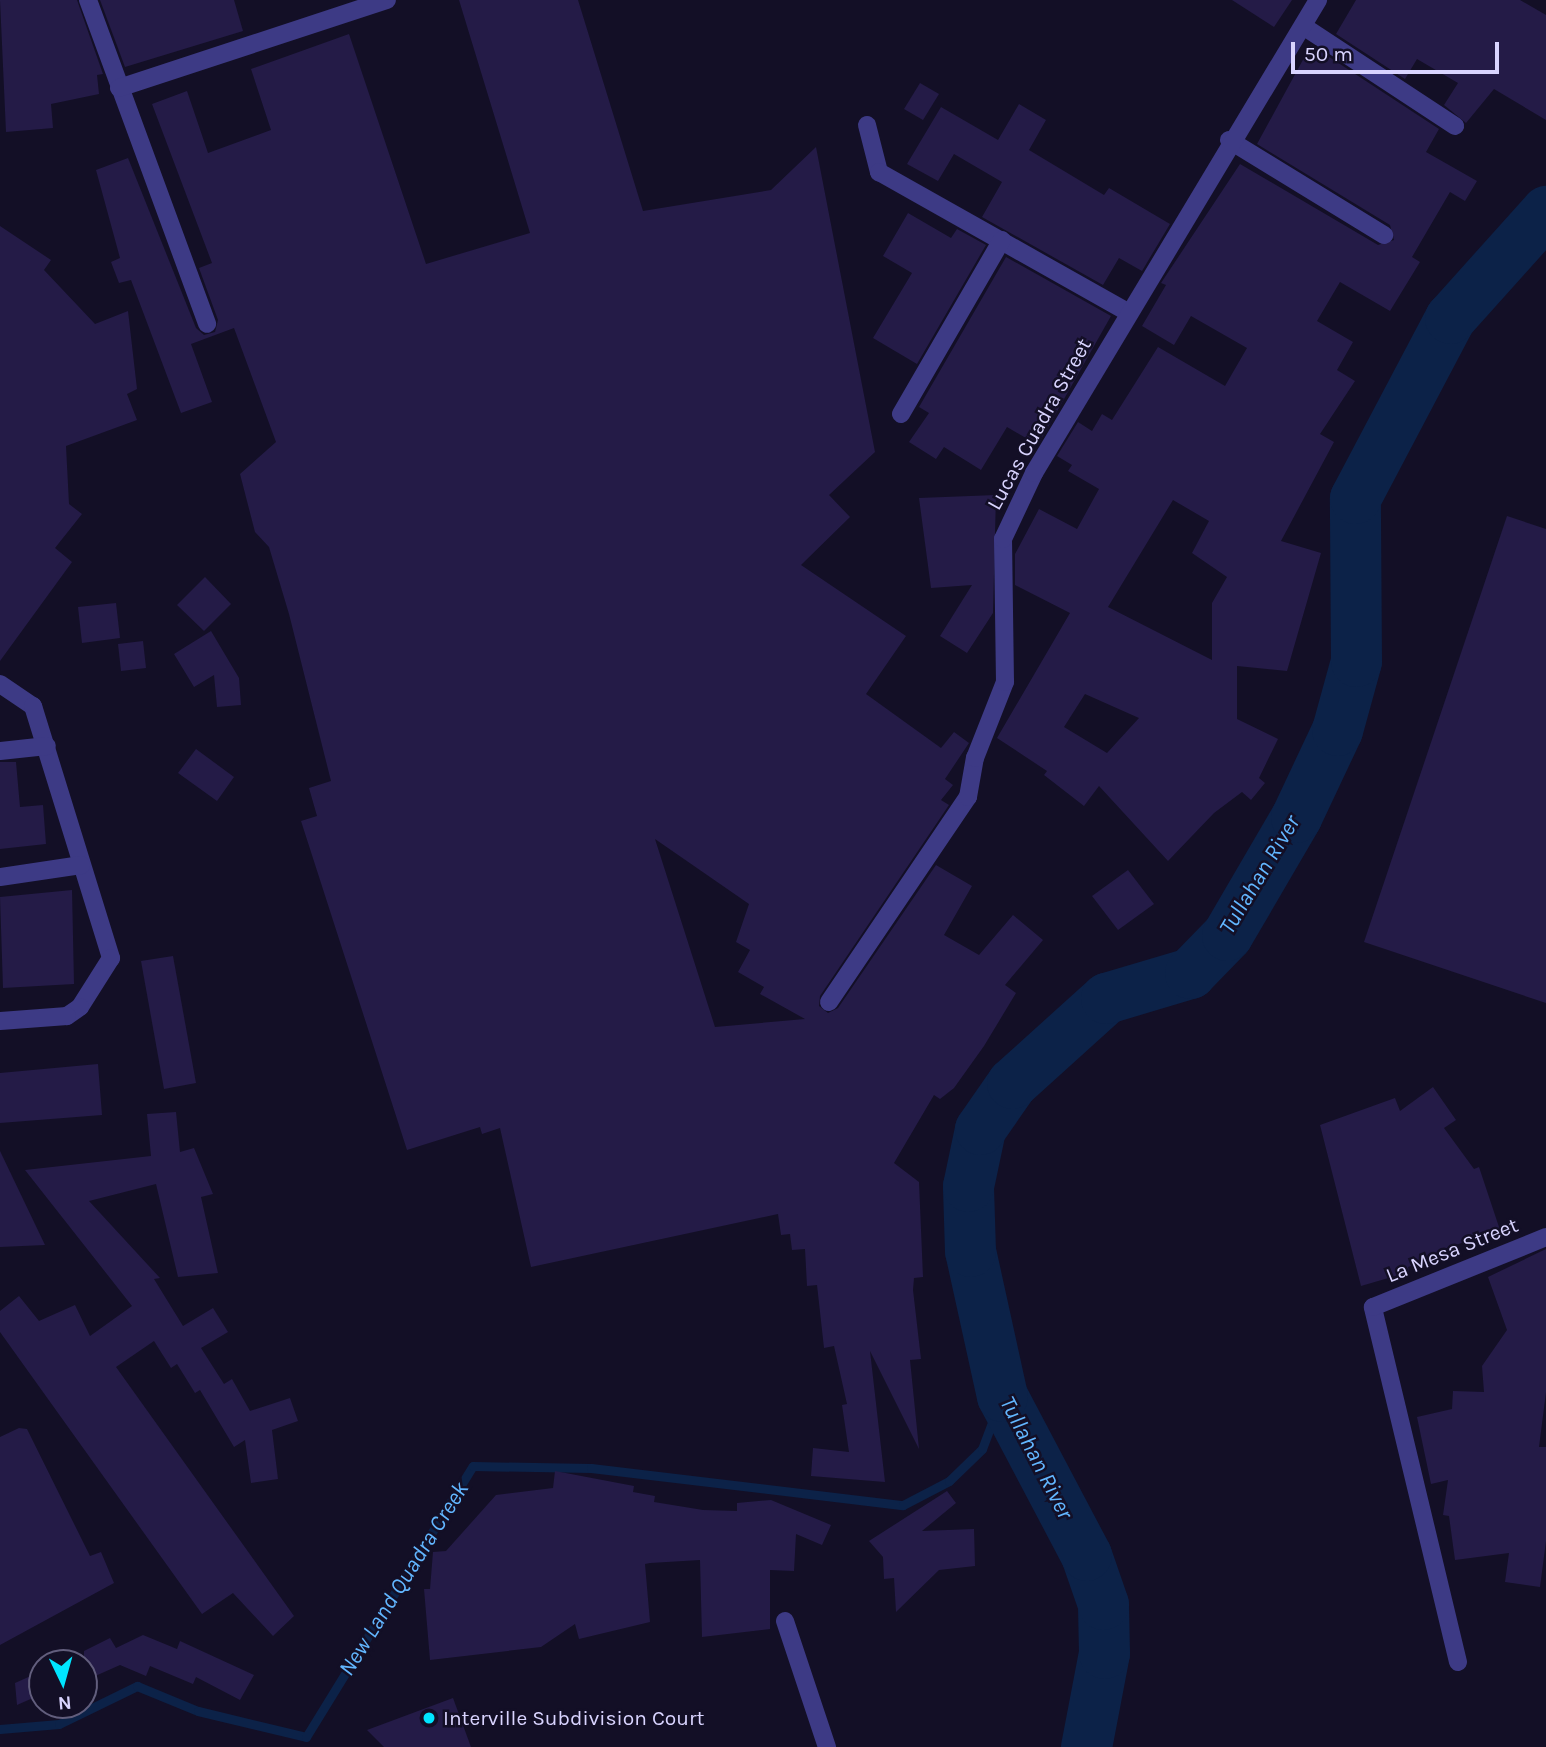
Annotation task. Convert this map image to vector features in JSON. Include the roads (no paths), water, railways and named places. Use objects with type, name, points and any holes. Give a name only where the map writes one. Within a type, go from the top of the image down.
[{"type":"street","points":[[88,0],[207,324]]},
{"type":"street","points":[[119,88],[387,0]]},
{"type":"street","name":"Lucas Cuadra Street","points":[[829,1002],[968,797],[975,758],[1005,682],[1003,538],[1127,312],[1229,140],[1318,0]]},
{"type":"street","points":[[1303,26],[1455,125]]},
{"type":"street","points":[[867,125],[879,172],[1127,312]]},
{"type":"street","points":[[1229,140],[1384,235]]},
{"type":"street","points":[[901,414],[1002,240]]},
{"type":"street","points":[[0,684],[33,706],[111,958],[80,1007],[67,1016],[0,1021]]},
{"type":"street","points":[[0,751],[47,746]]},
{"type":"street","points":[[0,877],[81,865]]},
{"type":"street","name":"La Mesa Street","points":[[1458,1662],[1374,1306],[1546,1237]]},
{"type":"street","points":[[785,1621],[827,1747]]},
{"type":"waterway","name":"Tullahan River","points":[[1086,1747],[1104,1653],[1103,1604],[1086,1555],[1002,1396],[970,1251],[968,1186],[980,1129],[1012,1083],[1106,998],[1190,973],[1227,935],[1296,817],[1337,730],[1356,661],[1355,498],[1450,318],[1546,211]]},
{"type":"waterway","name":"New Land Quadra Creek","points":[[0,1729],[59,1724],[137,1686],[198,1711],[306,1737],[473,1466],[591,1468],[903,1505],[949,1481],[982,1449],[1002,1396]]},
{"type":"place","name":"Interville Subdivision Court","points":[[429,1718]]}]
